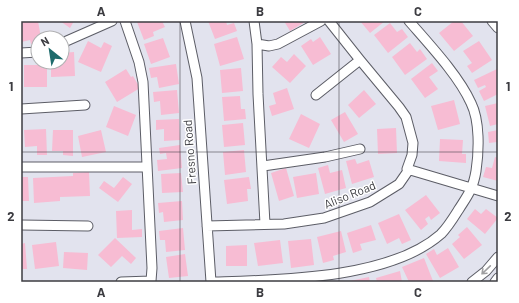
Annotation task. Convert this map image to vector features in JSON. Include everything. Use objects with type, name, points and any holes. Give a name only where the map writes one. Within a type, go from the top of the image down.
[{"type":"street","points":[[70,39],[112,21]]},
{"type":"street","points":[[120,282],[151,281],[152,250],[143,82],[139,62],[126,21]]},
{"type":"street","name":"Fresno Road","points":[[185,21],[197,78],[211,282]]},
{"type":"street","points":[[254,21],[257,44],[265,224]]},
{"type":"street","points":[[257,44],[269,46],[278,44],[321,21]]},
{"type":"street","name":"Aliso Road","points":[[207,226],[284,224],[324,218],[370,202],[399,184],[408,172],[407,169],[412,155],[413,143],[406,117],[329,21]]},
{"type":"street","points":[[215,282],[276,280],[360,270],[406,256],[425,246],[442,233],[452,220],[472,188],[477,162],[479,143],[472,103],[450,70],[409,21]]},
{"type":"street","points":[[492,21],[498,28]]},
{"type":"street","points":[[316,95],[360,60]]},
{"type":"street","points":[[21,109],[85,105]]},
{"type":"street","points":[[263,166],[318,158],[360,149]]},
{"type":"street","points":[[21,167],[147,166]]},
{"type":"street","points":[[407,169],[498,196]]},
{"type":"street","points":[[21,225],[88,226]]},
{"type":"street","points":[[472,282],[486,271],[498,257]]},
{"type":"building","points":[[21,21],[38,21],[40,30],[30,30],[30,40],[21,42]]},
{"type":"building","points":[[60,21],[74,21],[70,28]]},
{"type":"building","points":[[162,21],[165,27],[153,32],[154,36],[144,40],[137,22]]},
{"type":"building","points":[[208,21],[226,21],[227,25],[234,23],[237,31],[215,39]]},
{"type":"building","points":[[284,21],[304,21],[305,22],[290,31]]},
{"type":"building","points":[[360,21],[385,21],[370,33]]},
{"type":"building","points":[[454,21],[461,21],[473,36],[454,51],[439,33]]},
{"type":"building","points":[[390,23],[397,32],[402,29],[408,37],[388,53],[374,35]]},
{"type":"building","points":[[237,37],[244,59],[220,66],[214,44]]},
{"type":"building","points":[[320,37],[331,54],[313,65],[301,46],[311,39],[313,42]]},
{"type":"building","points":[[163,38],[170,57],[151,64],[144,44]]},
{"type":"building","points":[[88,41],[101,48],[104,42],[112,46],[101,72],[78,62]]},
{"type":"building","points":[[479,41],[492,60],[472,73],[467,66],[472,63],[463,51]]},
{"type":"building","points":[[410,43],[417,52],[420,49],[427,59],[405,75],[392,57]]},
{"type":"building","points":[[70,52],[74,52],[75,76],[51,77],[51,70],[70,70]]},
{"type":"building","points":[[294,54],[306,66],[290,83],[272,67],[281,57],[287,62]]},
{"type":"building","points":[[432,63],[438,71],[429,77],[438,89],[425,98],[411,79]]},
{"type":"building","points":[[176,64],[179,84],[159,88],[157,77],[151,78],[149,68]]},
{"type":"building","points":[[24,65],[30,65],[30,70],[47,70],[47,87],[24,87]]},
{"type":"building","points":[[241,68],[243,91],[222,93],[220,70]]},
{"type":"building","points":[[126,69],[131,77],[133,76],[140,88],[117,102],[105,82]]},
{"type":"building","points":[[497,69],[498,94],[484,101],[479,91],[486,87],[485,85],[478,88],[474,80]]},
{"type":"building","points":[[287,88],[294,109],[272,116],[269,106],[276,104],[273,93]]},
{"type":"building","points":[[177,90],[179,113],[161,115],[160,101],[154,102],[153,92]]},
{"type":"building","points":[[364,90],[376,104],[359,118],[348,105]]},
{"type":"building","points":[[240,96],[241,109],[245,109],[246,119],[224,121],[222,97]]},
{"type":"building","points":[[454,100],[460,124],[438,130],[431,106]]},
{"type":"building","points":[[498,103],[498,124],[490,126],[485,106]]},
{"type":"building","points":[[114,106],[136,115],[128,136],[106,127]]},
{"type":"building","points":[[345,112],[358,134],[344,142],[331,120]]},
{"type":"building","points":[[301,114],[320,124],[309,148],[289,139]]},
{"type":"building","points":[[179,119],[180,140],[164,141],[164,129],[156,130],[156,120]]},
{"type":"building","points":[[243,123],[245,145],[224,147],[222,125]]},
{"type":"building","points":[[396,128],[397,153],[378,154],[377,129]]},
{"type":"building","points":[[46,129],[47,155],[37,155],[37,146],[25,147],[24,130]]},
{"type":"building","points":[[53,130],[73,130],[73,156],[63,155],[63,151],[52,151]]},
{"type":"building","points":[[101,130],[106,152],[82,157],[78,136]]},
{"type":"building","points":[[498,130],[497,146],[497,142],[489,143],[488,132]]},
{"type":"building","points":[[440,139],[463,140],[462,154],[466,154],[466,163],[439,161]]},
{"type":"building","points":[[180,145],[182,168],[158,171],[157,160],[167,159],[166,153],[160,154],[159,148]]},
{"type":"building","points":[[244,150],[246,172],[225,175],[223,152]]},
{"type":"building","points":[[495,157],[498,158],[498,181],[483,177],[486,167],[492,168]]},
{"type":"building","points":[[355,159],[357,164],[369,160],[374,177],[352,184],[346,161]]},
{"type":"building","points":[[328,165],[330,173],[342,170],[346,188],[325,194],[318,168]]},
{"type":"building","points":[[286,168],[294,196],[279,201],[271,173]]},
{"type":"building","points":[[89,172],[90,196],[60,197],[60,201],[34,203],[33,178],[73,176],[73,173]]},
{"type":"building","points":[[181,173],[183,192],[162,193],[161,174]]},
{"type":"building","points":[[316,173],[319,194],[297,198],[293,177]]},
{"type":"building","points":[[21,177],[28,177],[29,201],[21,201]]},
{"type":"building","points":[[123,177],[132,184],[118,202],[99,188],[104,181],[114,188]]},
{"type":"building","points":[[249,177],[251,189],[247,189],[248,201],[227,204],[224,180]]},
{"type":"building","points":[[426,195],[440,213],[431,220],[429,216],[425,219],[428,224],[421,230],[405,210]]},
{"type":"building","points":[[182,201],[183,220],[164,222],[163,212],[159,213],[158,203]]},
{"type":"building","points":[[475,209],[481,214],[486,209],[498,218],[485,234],[467,219]]},
{"type":"building","points":[[132,210],[132,230],[142,229],[142,237],[117,238],[116,211]]},
{"type":"building","points":[[399,214],[411,240],[402,244],[399,238],[387,244],[378,223]]},
{"type":"building","points":[[371,225],[376,240],[360,244],[362,250],[353,253],[347,233]]},
{"type":"building","points":[[467,227],[482,245],[464,259],[452,244],[460,237],[458,235]]},
{"type":"building","points":[[183,228],[185,250],[166,252],[165,240],[160,240],[159,231]]},
{"type":"building","points":[[341,231],[346,252],[333,256],[334,260],[323,263],[317,237]]},
{"type":"building","points":[[115,238],[136,258],[131,264],[122,256],[111,267],[98,255]]},
{"type":"building","points":[[311,239],[314,265],[291,268],[288,241]]},
{"type":"building","points":[[280,240],[283,263],[258,266],[254,243]]},
{"type":"building","points":[[56,242],[59,266],[35,269],[32,245]]},
{"type":"building","points":[[25,243],[27,269],[21,269],[21,244]]},
{"type":"building","points":[[247,245],[247,266],[226,266],[226,246]]},
{"type":"building","points":[[448,248],[459,267],[440,278],[426,254],[434,249],[437,255]]},
{"type":"building","points":[[64,252],[88,253],[87,270],[63,268]]},
{"type":"building","points":[[185,254],[188,276],[169,278],[166,257]]},
{"type":"building","points":[[424,258],[433,281],[409,282],[402,267]]},
{"type":"building","points":[[400,271],[402,282],[377,282],[376,278]]},
{"type":"building","points":[[369,277],[370,282],[350,282],[350,281]]}]
